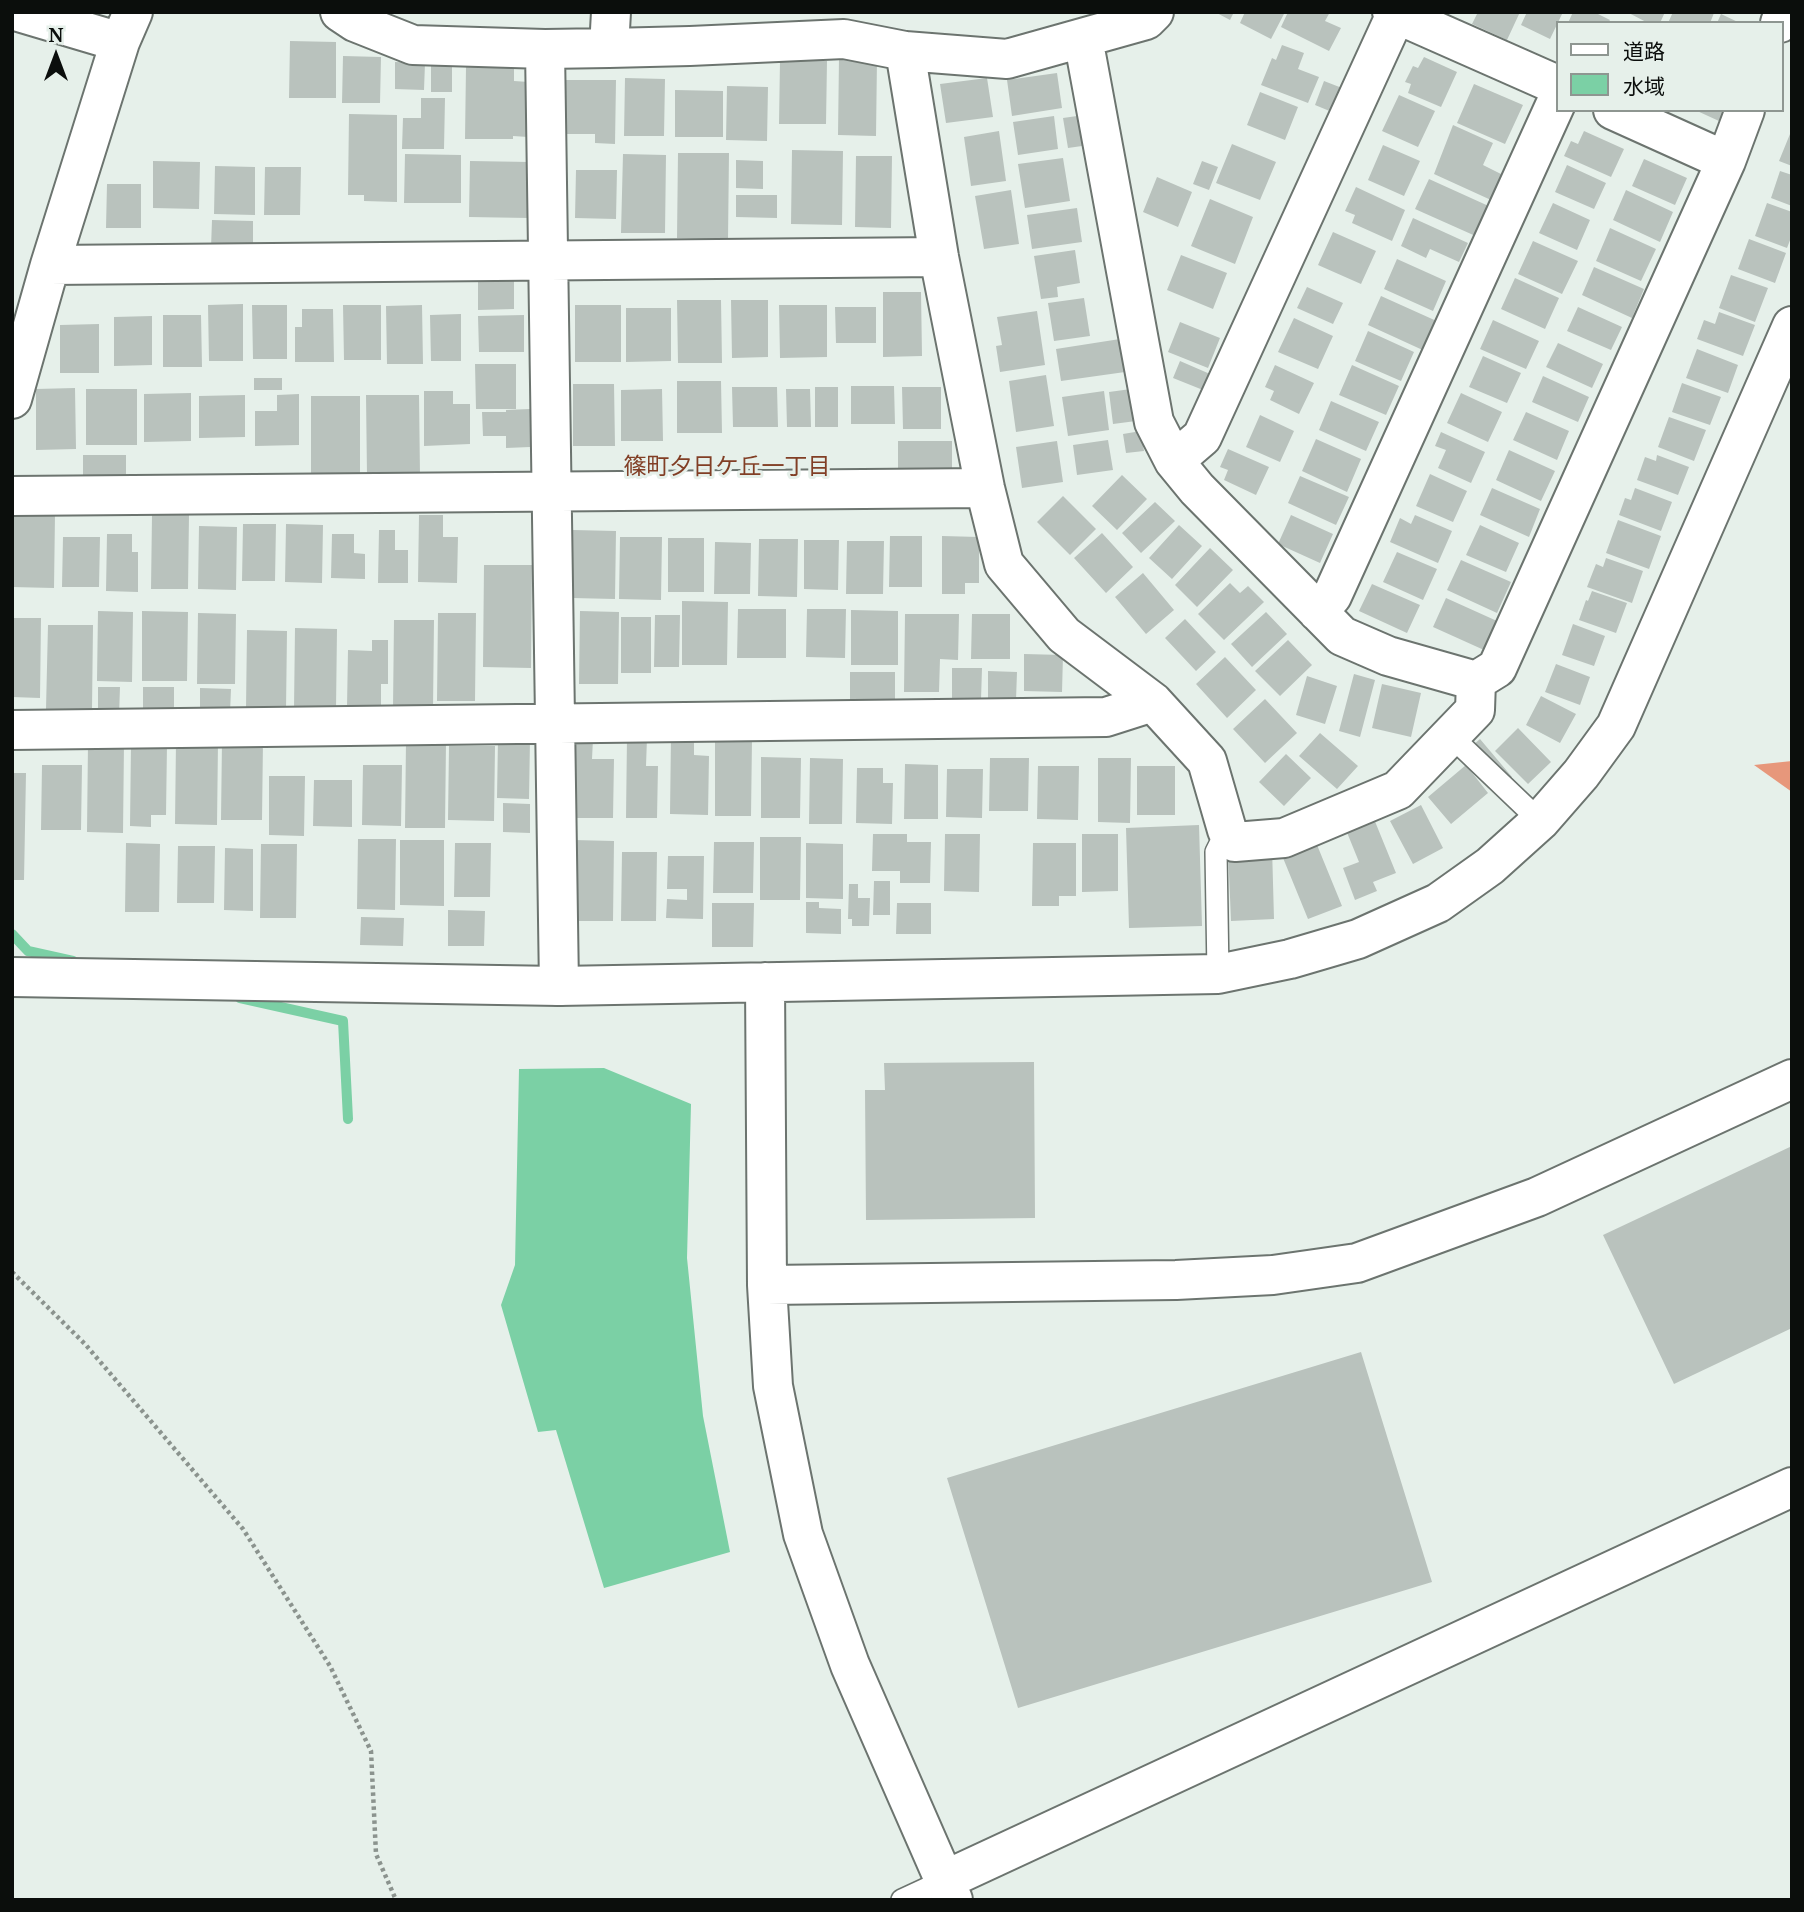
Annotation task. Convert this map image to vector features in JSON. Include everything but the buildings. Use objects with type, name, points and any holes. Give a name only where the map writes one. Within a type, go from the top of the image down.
[{"type":"street","points":[[12,398],[50,265],[126,27],[19,12]]},
{"type":"street","points":[[340,12],[355,22],[414,45],[545,49],[610,30],[690,46],[844,39],[905,51],[1007,59],[1146,20],[1154,12]]},
{"type":"street","points":[[1174,461],[1202,437],[1394,13],[1556,85]]},
{"type":"street","points":[[1083,38],[1153,422],[1174,461],[1197,489],[1342,636],[1388,656],[1476,681],[1497,668],[1726,161],[1744,112]]},
{"type":"street","points":[[545,49],[559,986]]},
{"type":"street","points":[[905,51],[939,257],[985,488],[1004,564],[1064,635],[1153,702],[1207,761],[1227,830],[1235,842],[1284,838],[1398,790],[1475,710],[1476,681]]},
{"type":"street","points":[[1318,612],[1332,596],[1556,102]]},
{"type":"street","points":[[1617,112],[1726,161]]},
{"type":"street","points":[[50,265],[939,257]]},
{"type":"street","points":[[12,977],[559,986],[1218,974],[1290,959],[1358,939],[1438,903],[1490,866],[1540,821],[1581,774],[1616,726],[1792,326]]},
{"type":"street","points":[[12,496],[985,488]]},
{"type":"street","points":[[12,730],[1105,717],[1153,702]]},
{"type":"street","points":[[765,982],[767,1286],[774,1386],[803,1534],[850,1665],[948,1890],[1792,1487]]},
{"type":"street","points":[[767,1286],[1176,1280],[1273,1275],[1357,1264],[1538,1197],[1792,1079]]},
{"type":"lane","points":[[1451,736],[1540,821]]},
{"type":"lane","points":[[1218,974],[1216,852],[1227,830]]},
{"type":"lane","points":[[902,1900],[948,1890]]},
{"type":"path","points":[[12,1272],[85,1344],[243,1529],[330,1666],[371,1752],[376,1854],[396,1900]]},
{"type":"shaded area","points":[[1792,761],[1792,792],[1754,765]]},
{"type":"water","points":[[604,1068],[691,1104],[687,1258],[703,1416],[730,1552],[604,1588],[556,1430],[538,1432],[501,1305],[515,1265],[519,1069]]},
{"type":"waterway","points":[[12,934],[28,951],[73,961]]},
{"type":"waterway","points":[[240,998],[343,1021],[348,1119]]},
{"type":"district","name":"篠町夕日ケ丘一丁目","points":[[727,467]]}]
